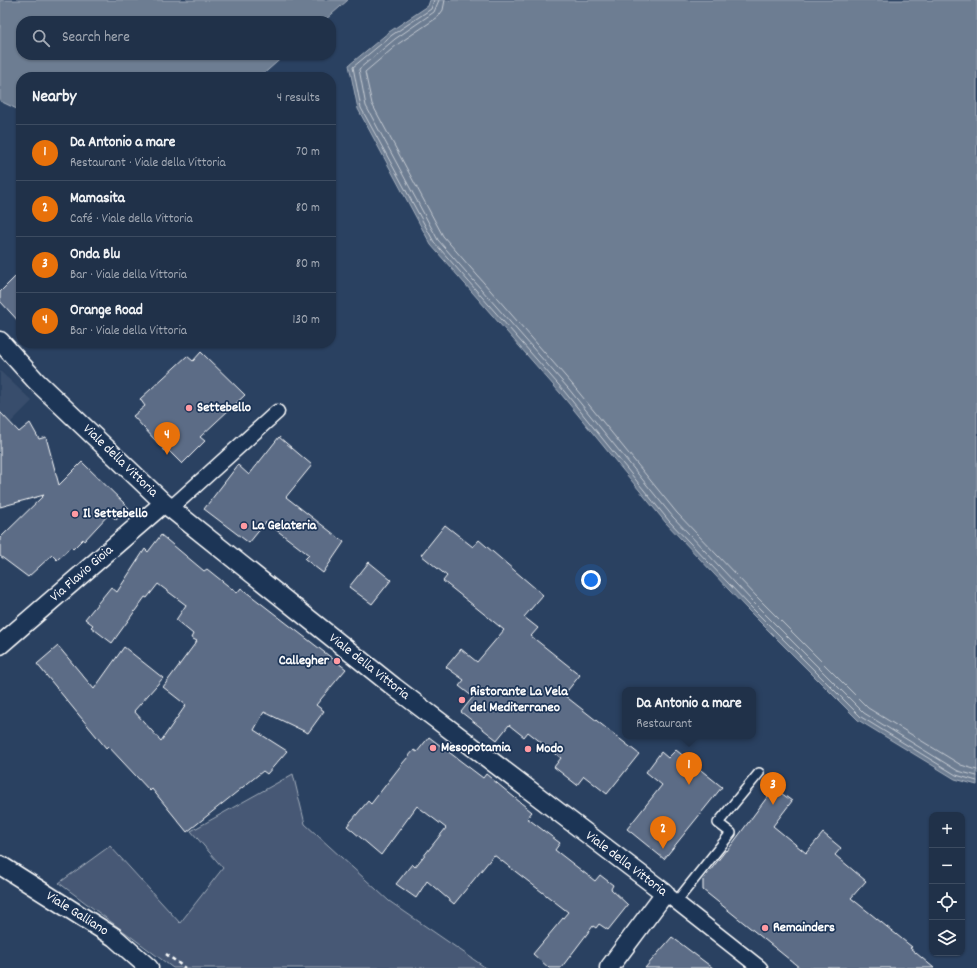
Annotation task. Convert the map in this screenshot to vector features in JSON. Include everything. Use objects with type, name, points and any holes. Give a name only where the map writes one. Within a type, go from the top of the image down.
[{"type":"street","name":"Viale della Vittoria","points":[[0,341],[36,381],[167,505],[394,687],[671,897],[760,968]]},
{"type":"street","points":[[167,505],[277,412]]},
{"type":"street","name":"Via Flavio Gioia","points":[[0,645],[167,505]]},
{"type":"street","name":"Viale Galliano","points":[[0,865],[114,937],[149,968]]},
{"type":"street","points":[[609,968],[671,897]]},
{"type":"lane","points":[[671,897],[731,833],[718,823],[759,773]]},
{"type":"shaded area","points":[[0,371],[32,401],[0,433]]},
{"type":"shaded area","points":[[293,774],[305,824],[389,901],[486,968],[173,968],[59,883],[110,846],[180,923],[223,868],[191,831]]},
{"type":"water","points":[[0,0],[348,0],[330,16],[16,16],[16,60],[279,60],[266,72],[16,72],[16,109],[0,101]]},
{"type":"water","points":[[430,0],[977,0],[977,785],[955,779],[858,720],[746,608],[666,523],[561,394],[431,245],[358,109],[349,65],[389,32],[428,6]]},
{"type":"building","points":[[16,276],[16,319],[0,301],[0,292]]},
{"type":"building","points":[[201,352],[245,395],[200,437],[205,441],[182,464],[168,450],[166,452],[133,416],[145,406],[140,399],[187,356],[193,361]]},
{"type":"building","points":[[0,412],[19,432],[30,423],[39,439],[46,437],[59,485],[82,462],[129,508],[116,520],[110,513],[84,541],[83,539],[73,549],[71,547],[57,560],[52,555],[28,577],[0,556],[0,538],[44,495],[0,507]]},
{"type":"building","points":[[279,437],[312,465],[286,497],[344,542],[323,573],[305,559],[309,555],[266,522],[249,543],[204,509],[238,465],[249,475]]},
{"type":"building","points":[[445,525],[473,547],[479,540],[543,595],[524,617],[538,628],[531,636],[580,675],[564,695],[639,754],[607,794],[584,776],[577,785],[554,767],[561,758],[528,732],[524,737],[509,725],[497,740],[461,712],[473,697],[459,686],[464,680],[446,667],[461,649],[477,662],[504,630],[443,581],[447,576],[421,555]]},
{"type":"building","points":[[161,535],[204,571],[207,569],[237,593],[241,588],[346,669],[316,705],[324,711],[308,733],[264,712],[254,730],[287,751],[267,774],[263,771],[187,832],[152,789],[150,791],[108,746],[106,748],[37,664],[58,646],[94,689],[124,647],[163,678],[134,711],[161,741],[186,705],[163,687],[197,641],[191,638],[193,634],[176,620],[186,605],[158,584],[147,598],[145,597],[112,643],[91,627],[93,625],[85,619],[111,587],[117,592],[145,549],[148,552]]},
{"type":"building","points":[[369,562],[391,580],[372,604],[349,587]]},
{"type":"building","points":[[429,737],[483,778],[486,774],[532,812],[527,818],[560,843],[555,850],[595,881],[600,875],[613,885],[611,889],[628,905],[608,930],[599,924],[596,928],[593,926],[561,968],[549,968],[533,954],[568,912],[494,855],[454,904],[427,881],[416,898],[396,884],[412,864],[415,867],[446,828],[417,806],[381,855],[347,826],[368,801],[371,804],[414,750],[417,752]]},
{"type":"building","points":[[676,750],[722,787],[664,859],[627,829],[662,785],[646,772],[661,752],[668,758]]},
{"type":"building","points":[[774,788],[792,801],[773,826],[806,853],[823,833],[841,848],[835,855],[866,881],[851,898],[912,947],[910,948],[934,968],[800,968],[703,890],[703,880],[726,850],[727,851]]},
{"type":"building","points":[[672,937],[689,950],[713,968],[645,968]]},
{"type":"place","name":"Settebello","points":[[189,408]]},
{"type":"place","name":"Orange Road","points":[[167,455]]},
{"type":"place","name":"Il Settebello","points":[[75,514]]},
{"type":"place","name":"La Gelateria","points":[[244,526]]},
{"type":"place","name":"Callegher","points":[[337,661]]},
{"type":"place","name":"Ristorante La Vela del Mediterraneo","points":[[462,700]]},
{"type":"place","name":"Mesopotamia","points":[[433,748]]},
{"type":"place","name":"Modo","points":[[528,749]]},
{"type":"place","name":"Da Antonio a mare","points":[[689,785]]},
{"type":"place","name":"Onda Blu","points":[[773,805]]},
{"type":"place","name":"Mamasita","points":[[663,849]]},
{"type":"place","name":"Remainders","points":[[765,928]]}]
